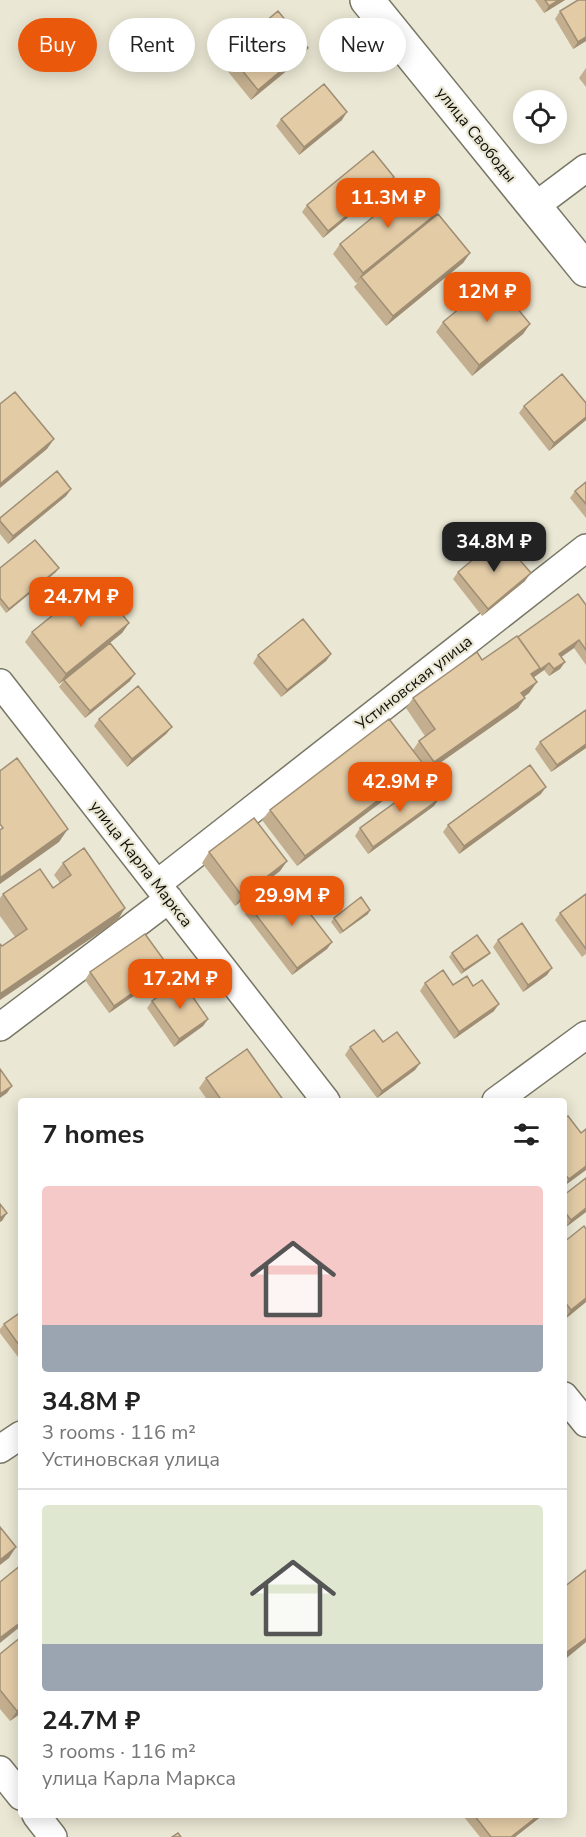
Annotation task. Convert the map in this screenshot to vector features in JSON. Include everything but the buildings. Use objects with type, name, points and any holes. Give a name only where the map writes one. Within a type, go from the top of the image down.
[{"type":"main road","name":"улица Свободы","points":[[367,0],[586,270]]},
{"type":"street","points":[[534,207],[586,168]]},
{"type":"street","name":"Устиновская улица","points":[[0,1027],[586,548]]},
{"type":"street","name":"улица Карла Маркса","points":[[0,683],[324,1098]]},
{"type":"street","points":[[500,1098],[586,1035]]},
{"type":"street","points":[[567,1400],[586,1423]]},
{"type":"street","points":[[0,1449],[18,1437]]},
{"type":"street","points":[[0,1770],[18,1792]]},
{"type":"street","points":[[38,1818],[53,1837]]}]
